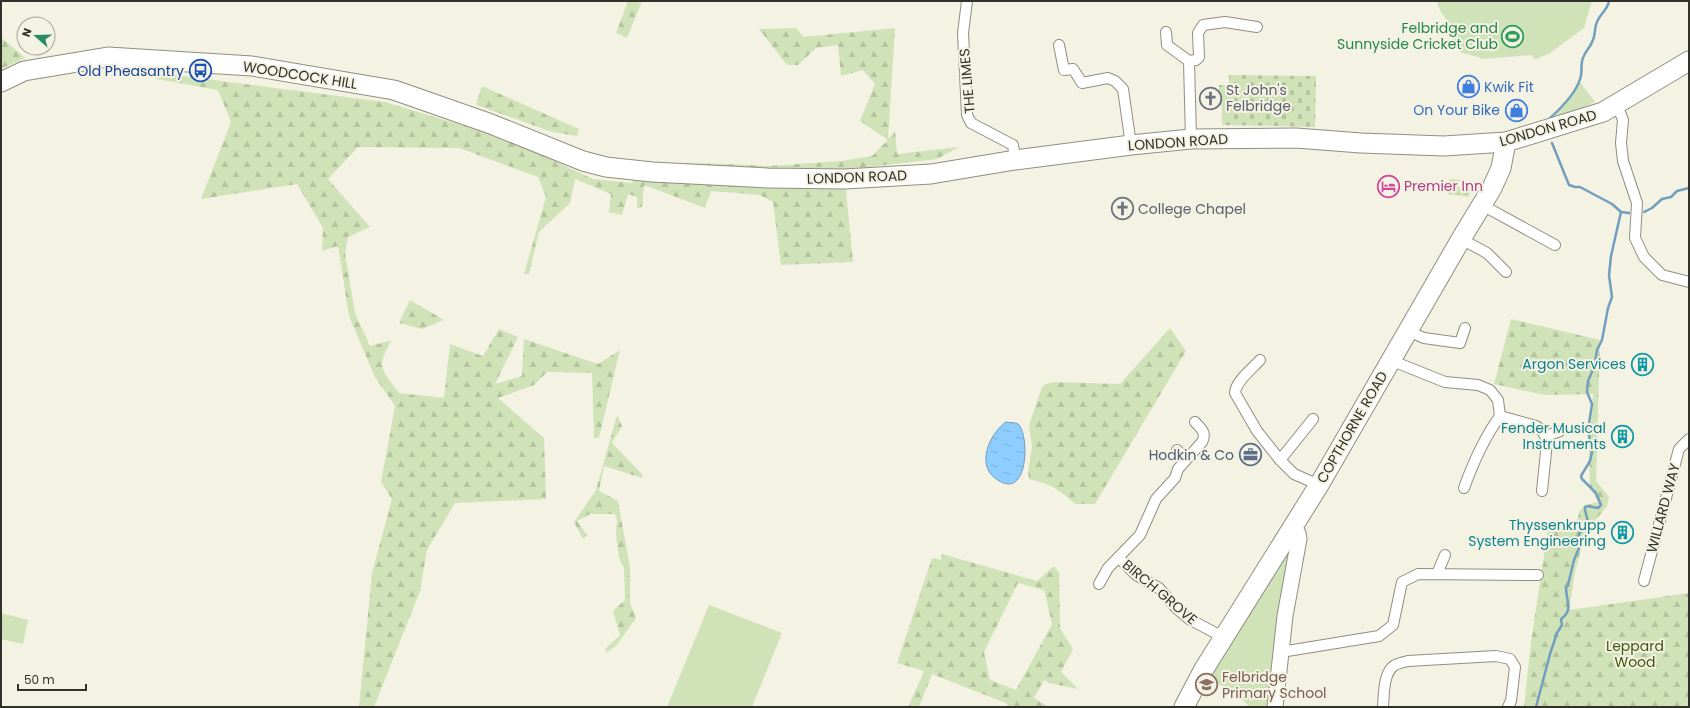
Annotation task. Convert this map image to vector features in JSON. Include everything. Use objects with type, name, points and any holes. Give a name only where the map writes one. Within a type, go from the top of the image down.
[{"type":"highway","name":"WOODCOCK HILL","points":[[1,82],[24,71],[108,57],[252,66],[394,90],[492,124],[589,163],[606,167],[652,172]]},
{"type":"highway","name":"LONDON ROAD","points":[[652,172],[768,178],[845,179],[931,174],[1015,160],[1191,139],[1296,138],[1361,143],[1444,146],[1506,142],[1603,112],[1689,61]]},
{"type":"highway","name":"COPTHORNE ROAD","points":[[1184,707],[1204,669],[1319,485],[1390,360],[1482,205],[1501,168],[1506,142]]},
{"type":"street","name":"THE LIMES","points":[[967,1],[963,33],[967,115],[972,124],[1013,145],[1015,160]]},
{"type":"street","points":[[1166,32],[1167,46],[1189,61],[1196,60],[1199,57],[1198,33],[1203,25],[1225,22],[1257,28]]},
{"type":"street","points":[[1059,45],[1064,70],[1072,69],[1082,83],[1108,78],[1116,81],[1123,88],[1131,145]]},
{"type":"street","points":[[1189,61],[1191,139]]},
{"type":"street","points":[[1616,105],[1623,120],[1621,143],[1624,161],[1637,203],[1635,238],[1644,257],[1662,275],[1689,282]]},
{"type":"street","points":[[1482,205],[1555,245]]},
{"type":"street","points":[[1461,239],[1487,253],[1506,272]]},
{"type":"street","points":[[1408,331],[1424,338],[1460,343],[1465,328]]},
{"type":"street","points":[[1260,360],[1235,388],[1235,393],[1256,432],[1280,460],[1294,474],[1319,485]]},
{"type":"street","points":[[1390,360],[1445,382],[1478,386],[1490,390],[1498,400],[1500,416],[1491,429],[1472,466],[1464,488]]},
{"type":"street","points":[[1500,416],[1536,426],[1540,428],[1546,436],[1547,442],[1542,490]]},
{"type":"street","points":[[1280,460],[1313,419]]},
{"type":"street","name":"BIRCH GROVE","points":[[1099,584],[1108,568],[1140,536],[1156,499],[1175,478],[1178,469],[1186,459],[1202,442],[1204,432],[1195,422]]},
{"type":"street","points":[[1546,436],[1560,431]]},
{"type":"street","name":"WILLARD WAY","points":[[1644,581],[1679,449],[1689,439]]},
{"type":"street","points":[[1177,450],[1186,459]]},
{"type":"street","points":[[1275,707],[1285,616],[1299,538],[1298,532],[1292,528]]},
{"type":"street","points":[[1437,574],[1446,556]]},
{"type":"street","name":"BIRCH GROVE","points":[[1119,558],[1136,575],[1160,588],[1177,609],[1189,619],[1223,638]]},
{"type":"street","points":[[1281,652],[1379,636],[1393,625],[1402,582],[1418,574],[1538,575]]},
{"type":"street","points":[[1383,707],[1385,687],[1389,672],[1395,665],[1408,661],[1496,656],[1510,659],[1515,667],[1511,701],[1508,707]]},
{"type":"green space","points":[[628,1],[642,1],[627,38],[616,33]]},
{"type":"green space","name":"Felbridge and Sunnyside Cricket Club","points":[[1437,1],[1592,1],[1584,28],[1550,53],[1534,60],[1532,55],[1484,59],[1460,52],[1455,43],[1450,24],[1440,11]]},
{"type":"green space","points":[[796,28],[804,37],[895,28],[888,139],[895,131],[897,154],[959,147],[937,159],[844,170],[853,262],[781,265],[773,202],[760,195],[711,191],[705,208],[644,185],[642,207],[637,208],[637,197],[628,194],[622,215],[609,212],[611,194],[575,179],[570,203],[539,232],[529,274],[524,274],[546,197],[538,177],[459,148],[358,147],[328,179],[370,227],[348,237],[345,253],[355,313],[370,346],[392,340],[382,363],[388,379],[399,393],[444,398],[450,344],[483,356],[499,329],[518,337],[495,384],[522,376],[524,339],[598,364],[620,350],[599,438],[594,438],[592,373],[547,372],[534,385],[498,398],[544,438],[546,499],[455,503],[427,550],[420,591],[374,707],[359,707],[372,573],[392,499],[381,482],[395,406],[375,377],[349,316],[338,246],[322,251],[323,228],[297,184],[201,199],[231,122],[218,90],[157,79],[152,72],[385,102],[481,131],[522,146],[593,179],[632,183],[633,178],[678,179],[684,163],[769,166],[841,161],[872,156],[888,140],[860,121],[875,84],[863,70],[841,76],[838,45],[816,48],[798,65],[787,65],[759,29]]},
{"type":"green space","points":[[1,37],[16,50],[16,56],[23,56],[25,58],[1,69]]},
{"type":"green space","points":[[1229,75],[1316,76],[1315,127],[1222,125],[1222,106],[1219,106],[1219,85],[1229,85]]},
{"type":"green space","points":[[1580,82],[1595,102],[1572,113],[1550,120],[1558,113]]},
{"type":"green space","points":[[482,86],[579,129],[577,136],[552,132],[476,105]]},
{"type":"green space","points":[[1450,179],[1460,180],[1458,187],[1470,190],[1469,197],[1448,194]]},
{"type":"green space","points":[[410,300],[444,320],[422,329],[399,323]]},
{"type":"green space","name":"Leppard Wood","points":[[1511,319],[1600,340],[1596,481],[1609,497],[1607,506],[1590,527],[1583,542],[1575,572],[1569,610],[1689,593],[1689,707],[1524,707],[1531,642],[1549,522],[1576,525],[1580,511],[1588,505],[1598,502],[1590,488],[1589,448],[1593,394],[1545,395],[1494,384]]},
{"type":"green space","points":[[1170,328],[1186,351],[1095,504],[1075,504],[1054,488],[1029,479],[1028,472],[1032,447],[1029,425],[1042,387],[1046,384],[1054,382],[1120,384]]},
{"type":"green space","points":[[617,415],[622,426],[612,443],[643,475],[642,478],[604,466],[599,491],[618,501],[630,567],[630,603],[636,618],[616,646],[605,653],[606,648],[620,635],[613,611],[625,600],[624,567],[619,558],[616,534],[617,520],[615,514],[590,514],[577,521],[587,535],[583,539],[574,522],[596,490]]},
{"type":"green space","points":[[1286,546],[1293,546],[1269,707],[1250,707],[1235,693],[1208,678]]},
{"type":"green space","points":[[942,554],[1037,581],[1054,566],[1059,573],[1060,628],[1073,649],[1061,672],[1078,689],[1049,683],[1044,680],[1034,698],[1049,707],[1006,707],[1008,704],[932,674],[919,707],[908,707],[924,671],[897,663],[932,558],[941,560]],"holes":[[[1018,583],[1044,590],[1052,624],[1016,690],[990,680],[984,652]]]},
{"type":"green space","points":[[709,605],[782,633],[752,707],[667,707]]},
{"type":"green space","points":[[1,613],[28,620],[23,644],[1,639]]},
{"type":"water","points":[[1006,422],[1018,424],[1022,430],[1025,452],[1024,464],[1020,475],[1015,482],[1006,484],[995,478],[989,472],[986,465],[986,457],[990,441],[1000,427]]},
{"type":"waterway","points":[[1548,120],[1557,112],[1575,90],[1581,76],[1584,56],[1593,40],[1597,21],[1607,7],[1609,1]]},
{"type":"waterway","points":[[1552,143],[1569,185],[1580,187],[1612,204],[1621,212]]},
{"type":"waterway","points":[[1644,212],[1652,208],[1662,199],[1671,197],[1677,191],[1689,188]]},
{"type":"waterway","points":[[1536,707],[1550,654],[1557,633],[1562,625],[1561,619],[1565,616],[1568,609],[1566,588],[1579,548],[1579,534],[1588,522],[1585,507],[1598,508],[1601,505],[1596,493],[1582,479],[1581,476],[1590,461],[1592,452],[1588,430],[1592,404],[1587,392],[1588,381],[1594,367],[1597,350],[1602,340],[1608,308],[1612,297],[1609,275],[1611,256],[1621,212],[1629,213]]},
{"type":"place","name":"Felbridge and Sunnyside Cricket Club","points":[[1513,36]]},
{"type":"place","name":"Old Pheasantry","points":[[200,71]]},
{"type":"place","name":"Kwik Fit","points":[[1469,87]]},
{"type":"place","name":"St John's Felbridge","points":[[1210,98]]},
{"type":"place","name":"On Your Bike","points":[[1516,110]]},
{"type":"place","name":"Premier Inn","points":[[1388,186]]},
{"type":"place","name":"College Chapel","points":[[1122,209]]},
{"type":"place","name":"Argon Services","points":[[1642,364]]},
{"type":"place","name":"Fender Musical Instruments","points":[[1622,436]]},
{"type":"place","name":"Hodkin & Co","points":[[1250,455]]},
{"type":"place","name":"Thyssenkrupp System Engineering","points":[[1622,533]]},
{"type":"place","name":"Felbridge Primary School","points":[[1206,685]]}]
